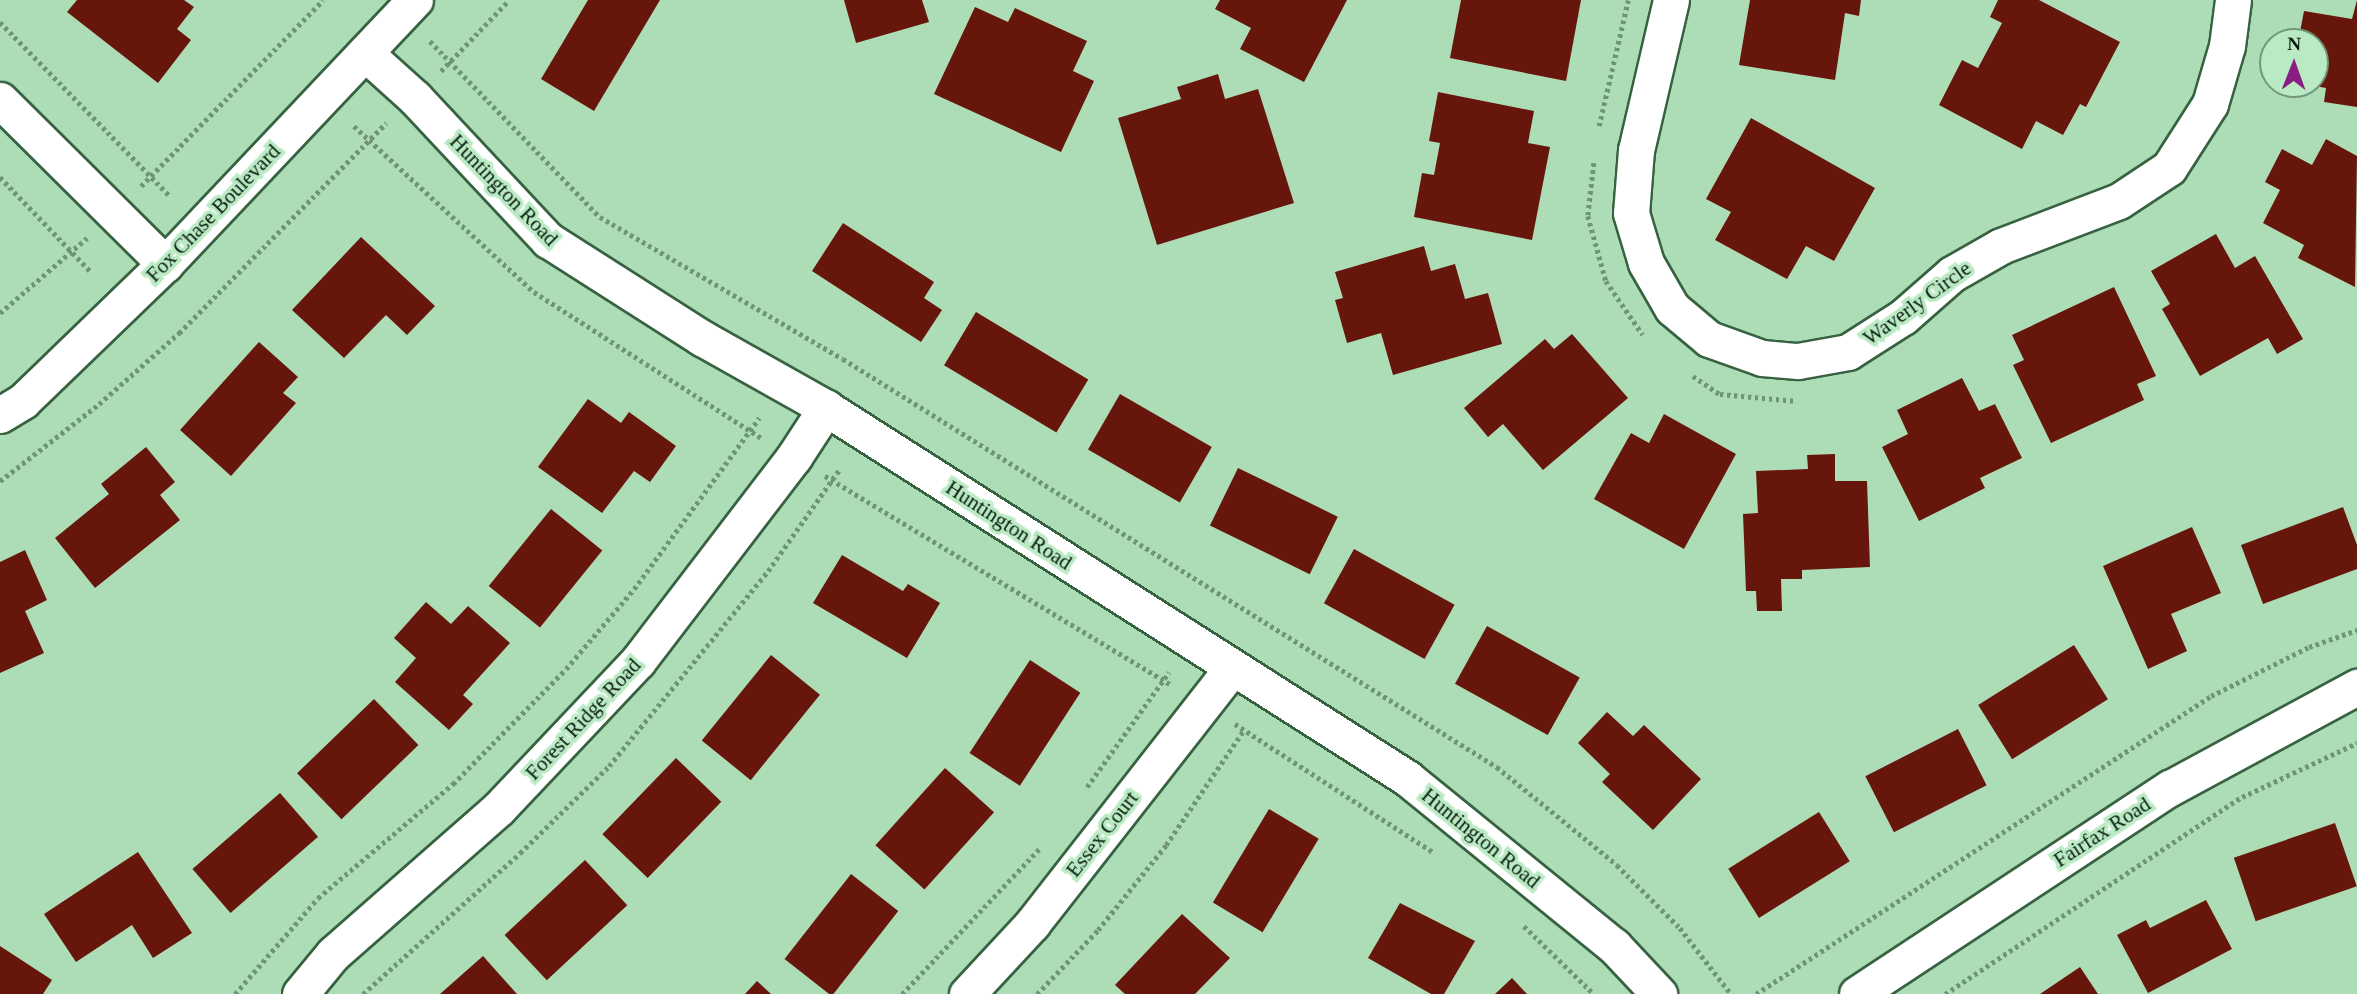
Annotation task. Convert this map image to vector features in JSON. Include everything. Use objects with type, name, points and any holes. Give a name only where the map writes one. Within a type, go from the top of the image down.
[{"type":"street","name":"Fox Chase Boulevard","points":[[0,415],[23,401],[165,264],[415,0]]},
{"type":"street","name":"Waverly Circle","points":[[1671,0],[1636,150],[1631,213],[1646,262],[1672,308],[1709,339],[1762,358],[1798,362],[1848,352],[1903,317],[1971,263],[2001,246],[2119,201],[2169,168],[2210,103],[2227,46],[2233,0]]},
{"type":"street","name":"Huntington Road","points":[[365,53],[415,98],[548,240],[702,338],[826,408],[1407,778],[1614,946],[1659,994]]},
{"type":"street","points":[[0,100],[110,213],[165,264]]},
{"type":"street","name":"Forest Ridge Road","points":[[300,994],[333,954],[499,808],[638,661],[794,457],[826,408]]},
{"type":"street","name":"Essex Court","points":[[967,994],[1032,924],[1232,668]]},
{"type":"street","name":"Fairfax Road","points":[[1857,994],[2170,788],[2357,687]]},
{"type":"path","points":[[0,313],[73,253],[323,0]]},
{"type":"path","points":[[0,481],[99,404],[179,332],[369,140],[415,98],[509,0]]},
{"type":"path","points":[[1597,137],[1628,0]]},
{"type":"path","points":[[0,22],[170,195]]},
{"type":"path","points":[[430,41],[600,217],[831,352],[1497,767],[1617,865],[1680,928],[1731,994]]},
{"type":"path","points":[[354,126],[534,292],[749,431],[1244,730],[1445,859]]},
{"type":"path","points":[[1595,150],[1588,216],[1606,281],[1634,327],[1653,345]]},
{"type":"path","points":[[0,177],[90,271]]},
{"type":"path","points":[[1682,368],[1720,394],[1786,402],[1808,400]]},
{"type":"path","points":[[235,994],[318,898],[453,785],[566,669],[634,589],[759,418]]},
{"type":"path","points":[[1756,994],[2211,696],[2309,647],[2357,631]]},
{"type":"path","points":[[1082,793],[1161,679],[1170,671]]},
{"type":"path","points":[[1037,994],[1098,930],[1166,845],[1244,730]]},
{"type":"path","points":[[1945,994],[2242,797],[2357,743]]},
{"type":"path","points":[[902,994],[1043,844]]},
{"type":"path","points":[[1521,923],[1594,994]]},
{"type":"building","points":[[77,0],[184,0],[194,7],[177,29],[191,40],[158,83],[67,12]]},
{"type":"building","points":[[588,0],[660,0],[594,111],[541,79]]},
{"type":"building","points":[[844,0],[922,0],[929,22],[856,43]]},
{"type":"building","points":[[1220,0],[1347,0],[1304,82],[1240,49],[1251,28],[1215,9]]},
{"type":"building","points":[[1461,0],[1581,0],[1566,81],[1450,58]]},
{"type":"building","points":[[1750,0],[1861,0],[1859,16],[1845,13],[1835,80],[1739,65]]},
{"type":"building","points":[[1998,0],[2039,0],[2120,42],[2086,107],[2080,104],[2063,135],[2036,121],[2022,149],[1939,105],[1962,60],[1978,68],[2002,23],[1990,17]]},
{"type":"building","points":[[2357,0],[2357,107],[2324,102],[2325,98],[2329,98],[2329,28],[2301,28],[2304,11],[2352,19]]},
{"type":"building","points":[[975,7],[1008,22],[1015,8],[1087,41],[1073,71],[1094,81],[1061,152],[934,94]]},
{"type":"building","points":[[1218,74],[1225,99],[1258,89],[1294,203],[1157,245],[1118,118],[1181,99],[1177,87]]},
{"type":"building","points":[[1438,92],[1534,111],[1528,143],[1550,147],[1532,240],[1414,217],[1422,173],[1434,175],[1440,143],[1429,141]]},
{"type":"building","points":[[1751,118],[1875,188],[1834,261],[1806,246],[1787,279],[1715,240],[1731,212],[1706,199]]},
{"type":"building","points":[[2326,139],[2357,156],[2355,287],[2298,258],[2304,245],[2263,223],[2280,190],[2265,182],[2282,149],[2312,165]]},
{"type":"building","points":[[843,223],[934,282],[924,298],[942,310],[921,342],[812,271]]},
{"type":"building","points":[[2216,234],[2235,268],[2255,256],[2303,339],[2277,354],[2268,338],[2200,376],[2162,309],[2170,304],[2151,271]]},
{"type":"building","points":[[361,237],[435,306],[407,335],[386,315],[344,358],[292,310]]},
{"type":"building","points":[[1424,246],[1431,271],[1455,264],[1465,299],[1488,293],[1502,344],[1393,375],[1381,333],[1347,343],[1335,300],[1343,298],[1335,272]]},
{"type":"building","points":[[2114,287],[2156,376],[2137,384],[2144,400],[2051,443],[2013,365],[2024,360],[2012,335]]},
{"type":"building","points":[[976,312],[1088,379],[1056,433],[944,365]]},
{"type":"building","points":[[1572,334],[1628,398],[1543,470],[1503,424],[1488,437],[1464,408],[1545,339],[1554,349]]},
{"type":"building","points":[[259,342],[298,377],[283,393],[296,403],[231,476],[180,430]]},
{"type":"building","points":[[1962,378],[1979,411],[1995,404],[2022,458],[1980,478],[1985,488],[1919,521],[1882,447],[1908,434],[1897,410]]},
{"type":"building","points":[[1120,394],[1212,447],[1180,502],[1088,449]]},
{"type":"building","points":[[588,399],[621,423],[629,412],[676,446],[650,482],[634,471],[602,513],[538,467]]},
{"type":"building","points":[[1664,414],[1736,454],[1684,549],[1594,499],[1631,433],[1649,443]]},
{"type":"building","points":[[146,447],[175,482],[160,495],[180,520],[95,588],[55,538],[109,494],[101,484]]},
{"type":"building","points":[[1835,454],[1835,481],[1867,481],[1870,567],[1802,570],[1802,579],[1781,579],[1782,611],[1757,611],[1756,591],[1746,591],[1743,514],[1758,513],[1756,471],[1808,469],[1807,455]]},
{"type":"building","points":[[1238,468],[1338,517],[1310,574],[1210,526]]},
{"type":"building","points":[[2343,507],[2357,545],[2357,569],[2263,604],[2241,545]]},
{"type":"building","points":[[551,509],[602,551],[540,627],[489,586]]},
{"type":"building","points":[[2192,527],[2221,593],[2171,614],[2187,651],[2148,669],[2103,566]]},
{"type":"building","points":[[1354,549],[1455,605],[1425,659],[1324,603]]},
{"type":"building","points":[[25,550],[47,600],[25,611],[44,653],[0,673],[0,562]]},
{"type":"building","points":[[842,555],[903,591],[908,584],[940,603],[907,658],[813,603]]},
{"type":"building","points":[[426,602],[451,624],[468,606],[510,643],[463,695],[473,704],[449,730],[395,682],[416,658],[394,638]]},
{"type":"building","points":[[1487,626],[1580,677],[1548,735],[1455,684]]},
{"type":"building","points":[[2074,645],[2108,699],[2012,759],[1978,705]]},
{"type":"building","points":[[771,655],[820,695],[751,780],[702,740]]},
{"type":"building","points":[[1030,660],[1080,693],[1020,786],[970,753]]},
{"type":"building","points":[[374,699],[418,745],[341,819],[297,773]]},
{"type":"building","points":[[1607,712],[1633,736],[1644,725],[1701,779],[1653,830],[1602,782],[1610,774],[1578,743]]},
{"type":"building","points":[[1958,729],[1987,785],[1894,832],[1865,776]]},
{"type":"building","points":[[676,758],[721,802],[648,878],[602,834]]},
{"type":"building","points":[[945,768],[994,812],[924,889],[875,845]]},
{"type":"building","points":[[280,793],[318,837],[231,913],[192,869]]},
{"type":"building","points":[[1269,809],[1319,839],[1263,932],[1213,902]]},
{"type":"building","points":[[1819,812],[1850,861],[1759,918],[1728,869]]},
{"type":"building","points":[[2335,823],[2357,886],[2256,921],[2234,858]]},
{"type":"building","points":[[138,852],[192,933],[153,958],[132,925],[76,962],[44,914]]},
{"type":"building","points":[[585,860],[627,905],[547,980],[505,935]]},
{"type":"building","points":[[851,874],[898,911],[833,994],[829,994],[785,959]]},
{"type":"building","points":[[2206,900],[2232,949],[2148,993],[2117,935],[2146,920],[2150,928]]},
{"type":"building","points":[[1400,903],[1475,941],[1444,994],[1431,994],[1368,958]]},
{"type":"building","points":[[1182,914],[1230,958],[1195,994],[1125,994],[1115,985]]},
{"type":"building","points":[[0,946],[52,980],[43,994],[0,994]]},
{"type":"building","points":[[483,956],[517,994],[440,994]]},
{"type":"building","points":[[2080,967],[2098,994],[2040,994]]},
{"type":"building","points":[[1512,978],[1527,994],[1495,994]]},
{"type":"building","points":[[757,981],[771,994],[745,994]]}]
